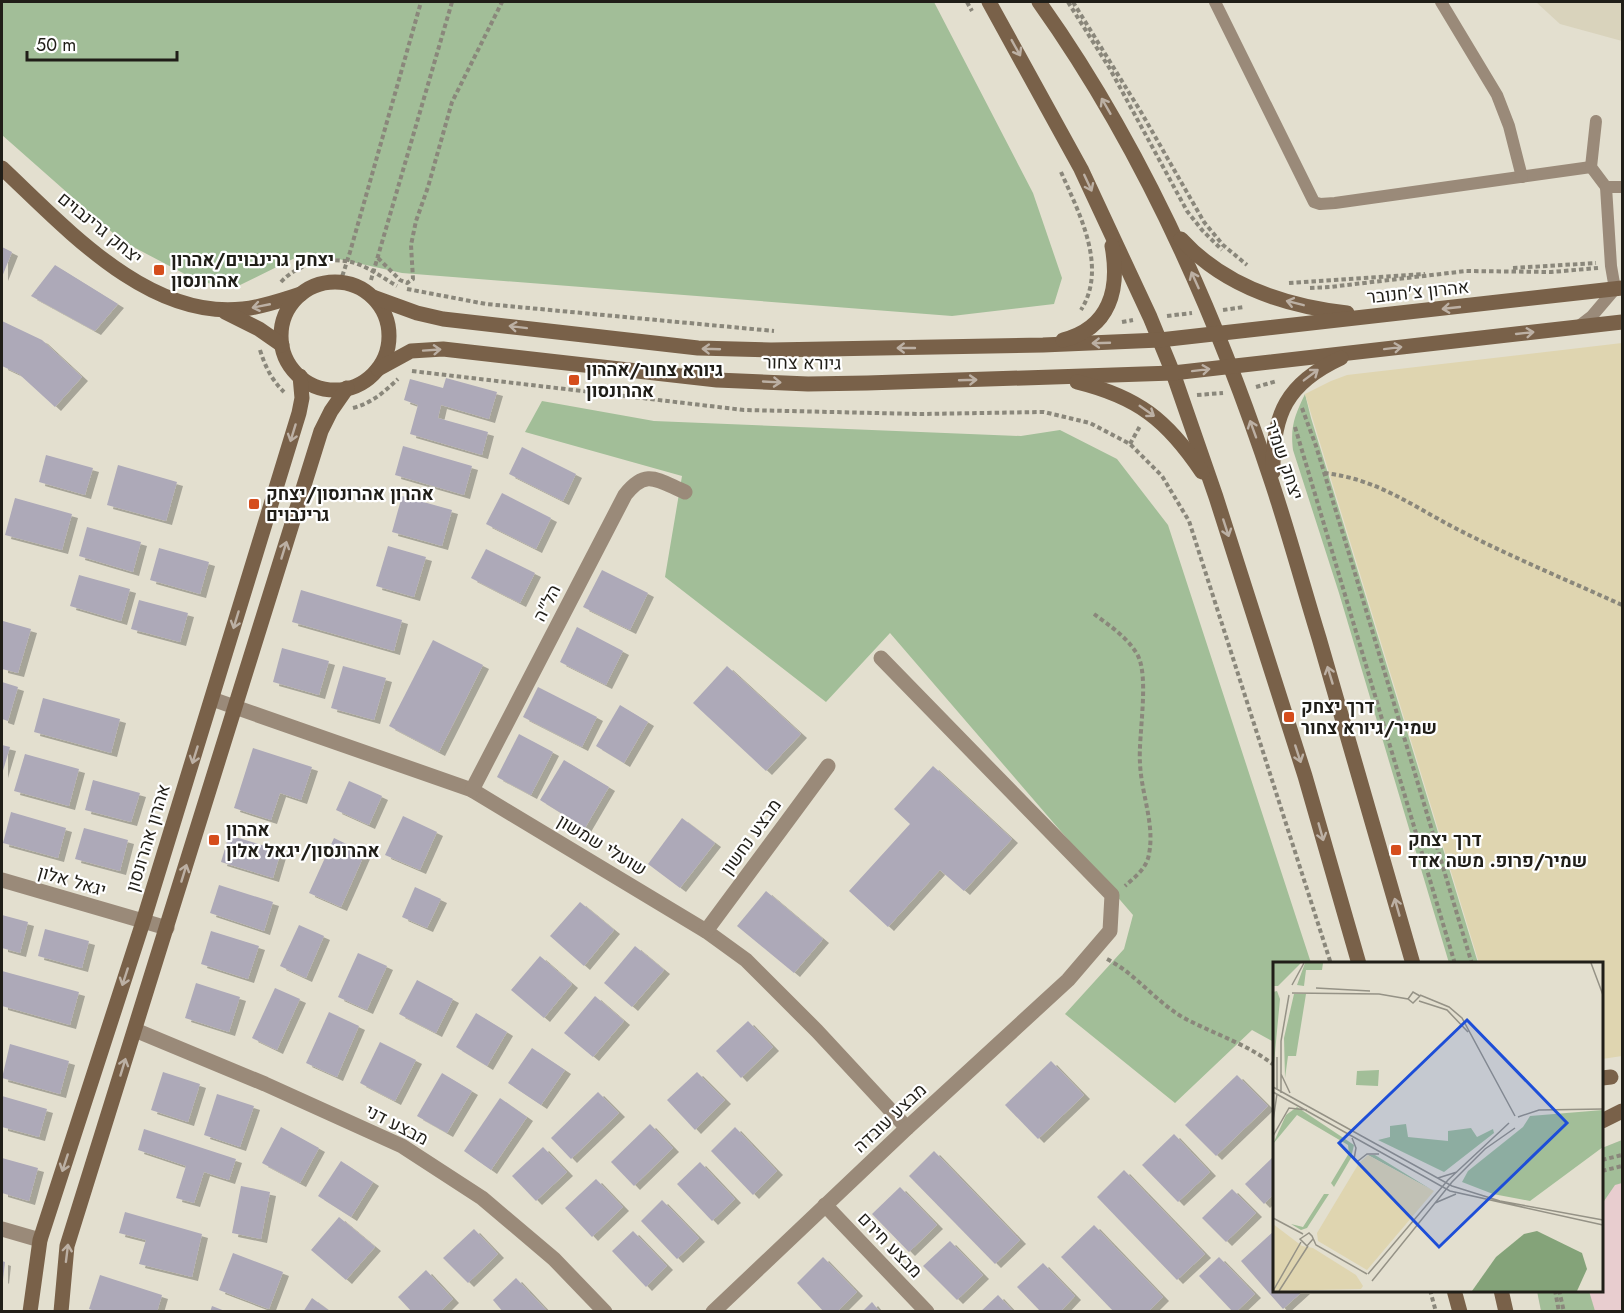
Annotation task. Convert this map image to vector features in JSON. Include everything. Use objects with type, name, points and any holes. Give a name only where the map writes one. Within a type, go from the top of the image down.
[{"type":"street","points":[[989,2],[1082,169],[1150,317],[1173,373],[1216,497],[1305,776],[1359,962]]},
{"type":"street","name":"יצחק שמיר","points":[[1039,2],[1068,42],[1129,146],[1172,230],[1218,334],[1273,484],[1413,962]]},
{"type":"street","name":"יצחק גרינבוים","points":[[2,168],[81,241],[138,284],[186,304],[219,310],[243,310],[301,294]]},
{"type":"street","points":[[1043,345],[1068,339],[1087,330],[1106,311],[1114,287],[1115,269],[1107,225]]},
{"type":"street","points":[[1172,230],[1192,251],[1214,268],[1246,286],[1289,302],[1374,316]]},
{"type":"street","points":[[325,282],[338,282],[357,287],[369,294],[382,309],[388,324],[389,340],[378,369],[369,378],[347,388],[334,390],[310,384],[300,376],[285,357],[281,331],[284,317],[291,304],[301,294],[325,282]]},
{"type":"street","name":"אהרון צ'חנובר","points":[[1218,334],[1619,288]]},
{"type":"street","name":"גיורא צחור","points":[[369,294],[417,313],[443,319],[698,348],[771,350],[1043,345],[1160,340],[1218,334]]},
{"type":"street","name":"יצחק גרינבוים","points":[[219,310],[259,329],[282,345]]},
{"type":"street","points":[[1230,367],[1623,322]]},
{"type":"street","name":"גיורא צחור","points":[[378,369],[411,351],[443,349],[740,381],[808,384],[1173,373],[1230,367]]},
{"type":"street","points":[[1273,484],[1272,449],[1276,424],[1290,396],[1306,378],[1355,352]]},
{"type":"street","name":"אהרון אהרונסון","points":[[30,1311],[40,1240],[143,922],[299,413],[302,398],[300,376]]},
{"type":"street","points":[[1032,378],[1077,382],[1106,390],[1130,400],[1152,414],[1188,451],[1216,497]]},
{"type":"street","points":[[61,1311],[67,1246],[237,707],[321,431],[347,388]]},
{"type":"street","name":"הל\"ה","points":[[472,790],[625,495],[635,482],[651,478],[685,492]]},
{"type":"street","points":[[880,658],[1112,895]]},
{"type":"street","name":"שועלי שמשון","points":[[212,699],[472,790],[706,931],[746,960],[818,1031],[907,1128]]},
{"type":"street","name":"מבצע נחשון","points":[[706,931],[828,766]]},
{"type":"street","name":"יגאל אלון","points":[[2,880],[167,928]]},
{"type":"street","name":"מבצע עובדה","points":[[713,1311],[1068,980],[1110,931],[1112,895]]},
{"type":"street","name":"מבצע דני","points":[[135,1030],[265,1084],[402,1146],[482,1198],[554,1260],[605,1311]]},
{"type":"street","points":[[1603,1116],[1623,1111]]},
{"type":"street","points":[[1603,1121],[1623,1111]]},
{"type":"street","name":"מבצע חירם","points":[[825,1205],[927,1311]]},
{"type":"street","points":[[2,1229],[40,1240]]},
{"type":"street","points":[[1455,1292],[1460,1311]]},
{"type":"lane","points":[[1215,2],[1314,202],[1335,203],[1591,166]]},
{"type":"lane","points":[[1441,2],[1497,95],[1509,126],[1522,177]]},
{"type":"lane","points":[[1578,327],[1593,316],[1619,288],[1611,264],[1606,187],[1591,166],[1596,122]]},
{"type":"lane","points":[[1606,187],[1623,187]]},
{"type":"path","points":[[338,282],[342,277],[350,252],[421,2]]},
{"type":"path","points":[[369,294],[452,2]]},
{"type":"path","points":[[502,2],[452,102],[416,221],[411,245],[415,291],[486,304],[779,331]]},
{"type":"path","points":[[967,2],[974,13]]},
{"type":"path","points":[[1068,2],[1110,69],[1187,211],[1222,250],[1253,270],[1223,245],[1204,222],[1141,112],[1073,2]]},
{"type":"path","points":[[1060,171],[1091,247],[1092,278],[1088,299],[1077,317]]},
{"type":"path","points":[[378,258],[400,280],[407,283],[413,279]]},
{"type":"path","points":[[1285,283],[1304,288],[1330,287],[1463,271],[1551,272],[1611,264]]},
{"type":"path","points":[[1246,286],[1240,299],[1254,330]]},
{"type":"path","points":[[1122,322],[1244,307]]},
{"type":"path","points":[[1269,362],[1277,381],[1290,396],[1455,962]]},
{"type":"path","points":[[410,370],[744,410],[920,414],[1044,412],[1090,423],[1130,444],[1162,476],[1189,520],[1331,962]]},
{"type":"path","points":[[331,411],[344,411],[363,406],[380,396],[401,377]]},
{"type":"path","points":[[1181,396],[1240,392],[1277,381]]},
{"type":"path","points":[[1290,396],[1296,394],[1324,473],[1472,962]]},
{"type":"path","points":[[1324,473],[1360,479],[1455,528],[1623,605]]},
{"type":"path","points":[[1094,614],[1117,630],[1138,655],[1143,685],[1140,763],[1151,836],[1149,855],[1145,866],[1112,895]]},
{"type":"path","points":[[1093,952],[1137,979],[1183,1017],[1247,1047],[1273,1064]]},
{"type":"path","points":[[1603,1160],[1623,1155]]},
{"type":"path","points":[[1603,1171],[1623,1166]]},
{"type":"path","points":[[1431,1292],[1436,1311]]},
{"type":"path","points":[[1555,1292],[1559,1311]]},
{"type":"path","points":[[1559,1292],[1564,1311]]},
{"type":"shaded area","points":[[1536,2],[1622,2],[1622,41],[1560,24]]},
{"type":"shaded area","points":[[1622,1140],[1622,1311],[1541,1311],[1537,1292],[1603,1292],[1603,1148]]},
{"type":"green space","points":[[2,2],[934,2],[1033,193],[1062,278],[1054,304],[952,316],[402,273],[307,252],[236,287],[200,282],[122,241],[2,135]]},
{"type":"green space","points":[[1305,394],[1478,962],[1449,962],[1339,593],[1293,450],[1292,434],[1298,408]]},
{"type":"green space","points":[[542,401],[654,421],[1021,436],[1060,430],[1117,459],[1168,525],[1311,962],[1273,962],[1273,1041],[1252,1030],[1175,1103],[1065,1014],[1124,949],[1133,915],[890,633],[826,702],[665,577],[682,476],[525,432]]},
{"type":"green space","points":[[1622,1140],[1622,1183],[1615,1185],[1603,1203],[1603,1148]]},
{"type":"green space","points":[[1537,1292],[1589,1292],[1595,1311],[1541,1311]]},
{"type":"sand","points":[[1622,343],[1622,1056],[1603,1059],[1603,962],[1479,962],[1305,394],[1347,375]]},
{"type":"building","points":[[2,247],[12,252],[2,277]]},
{"type":"building","points":[[55,265],[118,304],[95,331],[31,296]]},
{"type":"building","points":[[2,321],[42,340],[82,377],[55,407],[19,374],[2,366]]},
{"type":"building","points":[[446,378],[497,392],[489,419],[441,405],[438,418],[488,432],[482,455],[410,434],[418,405],[404,400],[410,379],[443,388]]},
{"type":"building","points":[[403,446],[472,466],[464,495],[395,475]]},
{"type":"building","points":[[522,447],[576,474],[563,501],[509,474]]},
{"type":"building","points":[[46,455],[93,468],[85,495],[39,482]]},
{"type":"building","points":[[118,465],[177,482],[166,521],[107,505]]},
{"type":"building","points":[[502,493],[551,518],[536,549],[486,524]]},
{"type":"building","points":[[402,496],[452,510],[442,546],[392,532]]},
{"type":"building","points":[[15,498],[72,514],[62,550],[5,535]]},
{"type":"building","points":[[87,527],[141,542],[133,572],[79,556]]},
{"type":"building","points":[[388,546],[426,557],[414,597],[376,586]]},
{"type":"building","points":[[159,548],[209,562],[200,594],[150,580]]},
{"type":"building","points":[[486,549],[535,573],[520,603],[471,578]]},
{"type":"building","points":[[602,570],[648,593],[630,630],[583,607]]},
{"type":"building","points":[[79,575],[130,589],[121,621],[70,606]]},
{"type":"building","points":[[301,590],[402,620],[394,651],[292,622]]},
{"type":"building","points":[[139,600],[188,613],[180,642],[131,629]]},
{"type":"building","points":[[3,621],[31,629],[18,673],[2,669]]},
{"type":"building","points":[[577,627],[623,651],[606,685],[560,662]]},
{"type":"building","points":[[433,640],[483,665],[439,752],[389,726]]},
{"type":"building","points":[[282,648],[329,661],[319,695],[273,682]]},
{"type":"building","points":[[343,666],[386,678],[374,720],[331,708]]},
{"type":"building","points":[[727,666],[801,734],[766,771],[693,703]]},
{"type":"building","points":[[2,682],[18,687],[8,721],[2,719]]},
{"type":"building","points":[[538,687],[597,717],[582,747],[523,717]]},
{"type":"building","points":[[43,698],[120,719],[111,753],[34,732]]},
{"type":"building","points":[[620,705],[648,722],[624,763],[596,746]]},
{"type":"building","points":[[519,734],[553,752],[531,795],[497,777]]},
{"type":"building","points":[[2,745],[10,747],[2,774]]},
{"type":"building","points":[[253,748],[312,767],[301,800],[280,793],[271,820],[234,808]]},
{"type":"building","points":[[25,754],[79,769],[69,806],[14,791]]},
{"type":"building","points":[[564,760],[609,787],[585,828],[540,800]]},
{"type":"building","points":[[933,766],[1012,839],[964,891],[940,870],[888,927],[849,891],[910,824],[894,809]]},
{"type":"building","points":[[93,780],[140,793],[131,822],[85,810]]},
{"type":"building","points":[[349,781],[382,796],[369,825],[336,810]]},
{"type":"building","points":[[11,812],[66,828],[58,858],[3,843]]},
{"type":"building","points":[[403,816],[437,832],[420,870],[385,855]]},
{"type":"building","points":[[682,818],[715,843],[680,888],[648,864]]},
{"type":"building","points":[[84,828],[128,840],[120,871],[75,859]]},
{"type":"building","points":[[229,835],[281,851],[273,878],[221,862]]},
{"type":"building","points":[[334,838],[365,853],[341,907],[309,893]]},
{"type":"building","points":[[219,885],[273,902],[264,931],[210,913]]},
{"type":"building","points":[[415,887],[441,899],[427,928],[402,917]]},
{"type":"building","points":[[766,891],[823,939],[794,973],[737,926]]},
{"type":"building","points":[[580,902],[614,930],[584,966],[550,936]]},
{"type":"building","points":[[2,915],[28,922],[20,953],[2,948]]},
{"type":"building","points":[[299,925],[324,936],[306,978],[280,966]]},
{"type":"building","points":[[45,929],[89,941],[82,968],[38,956]]},
{"type":"building","points":[[211,931],[259,946],[248,979],[201,964]]},
{"type":"building","points":[[635,946],[664,970],[632,1007],[604,983]]},
{"type":"building","points":[[358,953],[387,966],[367,1010],[338,997]]},
{"type":"building","points":[[540,956],[572,984],[544,1018],[511,990]]},
{"type":"building","points":[[2,971],[79,992],[70,1025],[2,1006]]},
{"type":"building","points":[[417,980],[453,999],[436,1033],[399,1014]]},
{"type":"building","points":[[196,983],[240,997],[229,1032],[185,1018]]},
{"type":"building","points":[[275,988],[300,999],[277,1050],[252,1038]]},
{"type":"building","points":[[595,996],[624,1021],[593,1057],[564,1033]]},
{"type":"building","points":[[329,1012],[359,1026],[337,1077],[306,1063]]},
{"type":"building","points":[[476,1013],[507,1032],[487,1066],[456,1047]]},
{"type":"building","points":[[748,1021],[773,1047],[741,1078],[716,1051]]},
{"type":"building","points":[[380,1042],[416,1060],[395,1101],[360,1083]]},
{"type":"building","points":[[10,1044],[69,1061],[60,1094],[2,1078]]},
{"type":"building","points":[[532,1048],[565,1070],[541,1105],[508,1083]]},
{"type":"building","points":[[1051,1061],[1084,1095],[1038,1139],[1005,1105]]},
{"type":"building","points":[[163,1072],[200,1084],[188,1122],[151,1110]]},
{"type":"building","points":[[697,1072],[725,1100],[695,1130],[667,1100]]},
{"type":"building","points":[[442,1073],[472,1091],[447,1133],[417,1116]]},
{"type":"building","points":[[1237,1075],[1268,1106],[1216,1156],[1185,1125]]},
{"type":"building","points":[[598,1092],[619,1113],[571,1159],[551,1138]]},
{"type":"building","points":[[217,1094],[254,1106],[240,1147],[204,1135]]},
{"type":"building","points":[[2,1096],[47,1109],[39,1137],[2,1127]]},
{"type":"building","points":[[500,1098],[527,1117],[491,1170],[464,1151]]},
{"type":"building","points":[[650,1124],[673,1148],[634,1186],[611,1162]]},
{"type":"building","points":[[281,1127],[319,1148],[300,1183],[262,1163]]},
{"type":"building","points":[[735,1127],[777,1171],[753,1195],[711,1151]]},
{"type":"building","points":[[144,1129],[236,1159],[229,1180],[204,1172],[194,1203],[176,1198],[186,1166],[138,1150]]},
{"type":"building","points":[[1174,1134],[1210,1172],[1178,1202],[1142,1165]]},
{"type":"building","points":[[543,1147],[567,1172],[536,1201],[512,1176]]},
{"type":"building","points":[[934,1151],[1020,1240],[995,1264],[909,1176]]},
{"type":"building","points":[[1273,1157],[1273,1195],[1264,1204],[1245,1184]]},
{"type":"building","points":[[2,1158],[38,1168],[29,1201],[2,1193]]},
{"type":"building","points":[[341,1161],[373,1182],[351,1217],[318,1196]]},
{"type":"building","points":[[700,1162],[735,1199],[712,1221],[677,1184]]},
{"type":"building","points":[[1124,1170],[1205,1254],[1177,1280],[1097,1197]]},
{"type":"building","points":[[596,1179],[623,1207],[592,1237],[565,1208]]},
{"type":"building","points":[[241,1186],[270,1192],[261,1239],[232,1233]]},
{"type":"building","points":[[900,1187],[937,1225],[909,1252],[872,1214]]},
{"type":"building","points":[[1232,1189],[1256,1213],[1226,1242],[1202,1218]]},
{"type":"building","points":[[662,1200],[699,1238],[677,1259],[641,1221]]},
{"type":"building","points":[[125,1212],[202,1234],[192,1277],[139,1264],[146,1240],[119,1233]]},
{"type":"building","points":[[339,1217],[375,1247],[346,1280],[311,1250]]},
{"type":"building","points":[[1094,1225],[1163,1297],[1148,1312],[1114,1312],[1061,1257]]},
{"type":"building","points":[[474,1229],[498,1254],[468,1283],[443,1258]]},
{"type":"building","points":[[633,1231],[667,1266],[646,1287],[612,1251]]},
{"type":"building","points":[[1273,1232],[1273,1292],[1302,1292],[1283,1309],[1241,1261]]},
{"type":"building","points":[[950,1241],[983,1275],[957,1300],[923,1266]]},
{"type":"building","points":[[233,1253],[283,1272],[269,1309],[219,1290]]},
{"type":"building","points":[[823,1257],[857,1292],[837,1312],[824,1312],[797,1283]]},
{"type":"building","points":[[1219,1257],[1255,1294],[1236,1312],[1233,1312],[1199,1276]]},
{"type":"building","points":[[2,1261],[5,1262],[3,1280],[2,1279]]},
{"type":"building","points":[[1043,1263],[1075,1296],[1060,1312],[1041,1312],[1017,1287]]},
{"type":"building","points":[[426,1270],[453,1299],[440,1312],[412,1312],[398,1297]]},
{"type":"building","points":[[100,1275],[162,1295],[157,1312],[98,1312],[89,1309]]},
{"type":"building","points":[[516,1278],[548,1312],[503,1312],[493,1300]]},
{"type":"building","points":[[998,1295],[1014,1312],[980,1312]]},
{"type":"building","points":[[312,1298],[331,1312],[303,1312]]},
{"type":"building","points":[[872,1302],[880,1312],[862,1312]]},
{"type":"building","points":[[212,1306],[225,1311],[225,1312],[210,1312]]},
{"type":"place","name":"יצחק גרינבוים/אהרון אהרונסון","points":[[159,270]]},
{"type":"place","name":"גיורא צחור/אהרון אהרונסון","points":[[574,380]]},
{"type":"place","name":"אהרון אהרונסון/יצחק גרינבוים","points":[[254,504]]},
{"type":"place","name":"דרך יצחק שמיר/גיורא צחור","points":[[1289,717]]},
{"type":"place","name":"אהרון אהרונסון/יגאל אלון","points":[[214,840]]},
{"type":"place","name":"דרך יצחק שמיר/פרופ. משה אדד","points":[[1396,850]]}]
